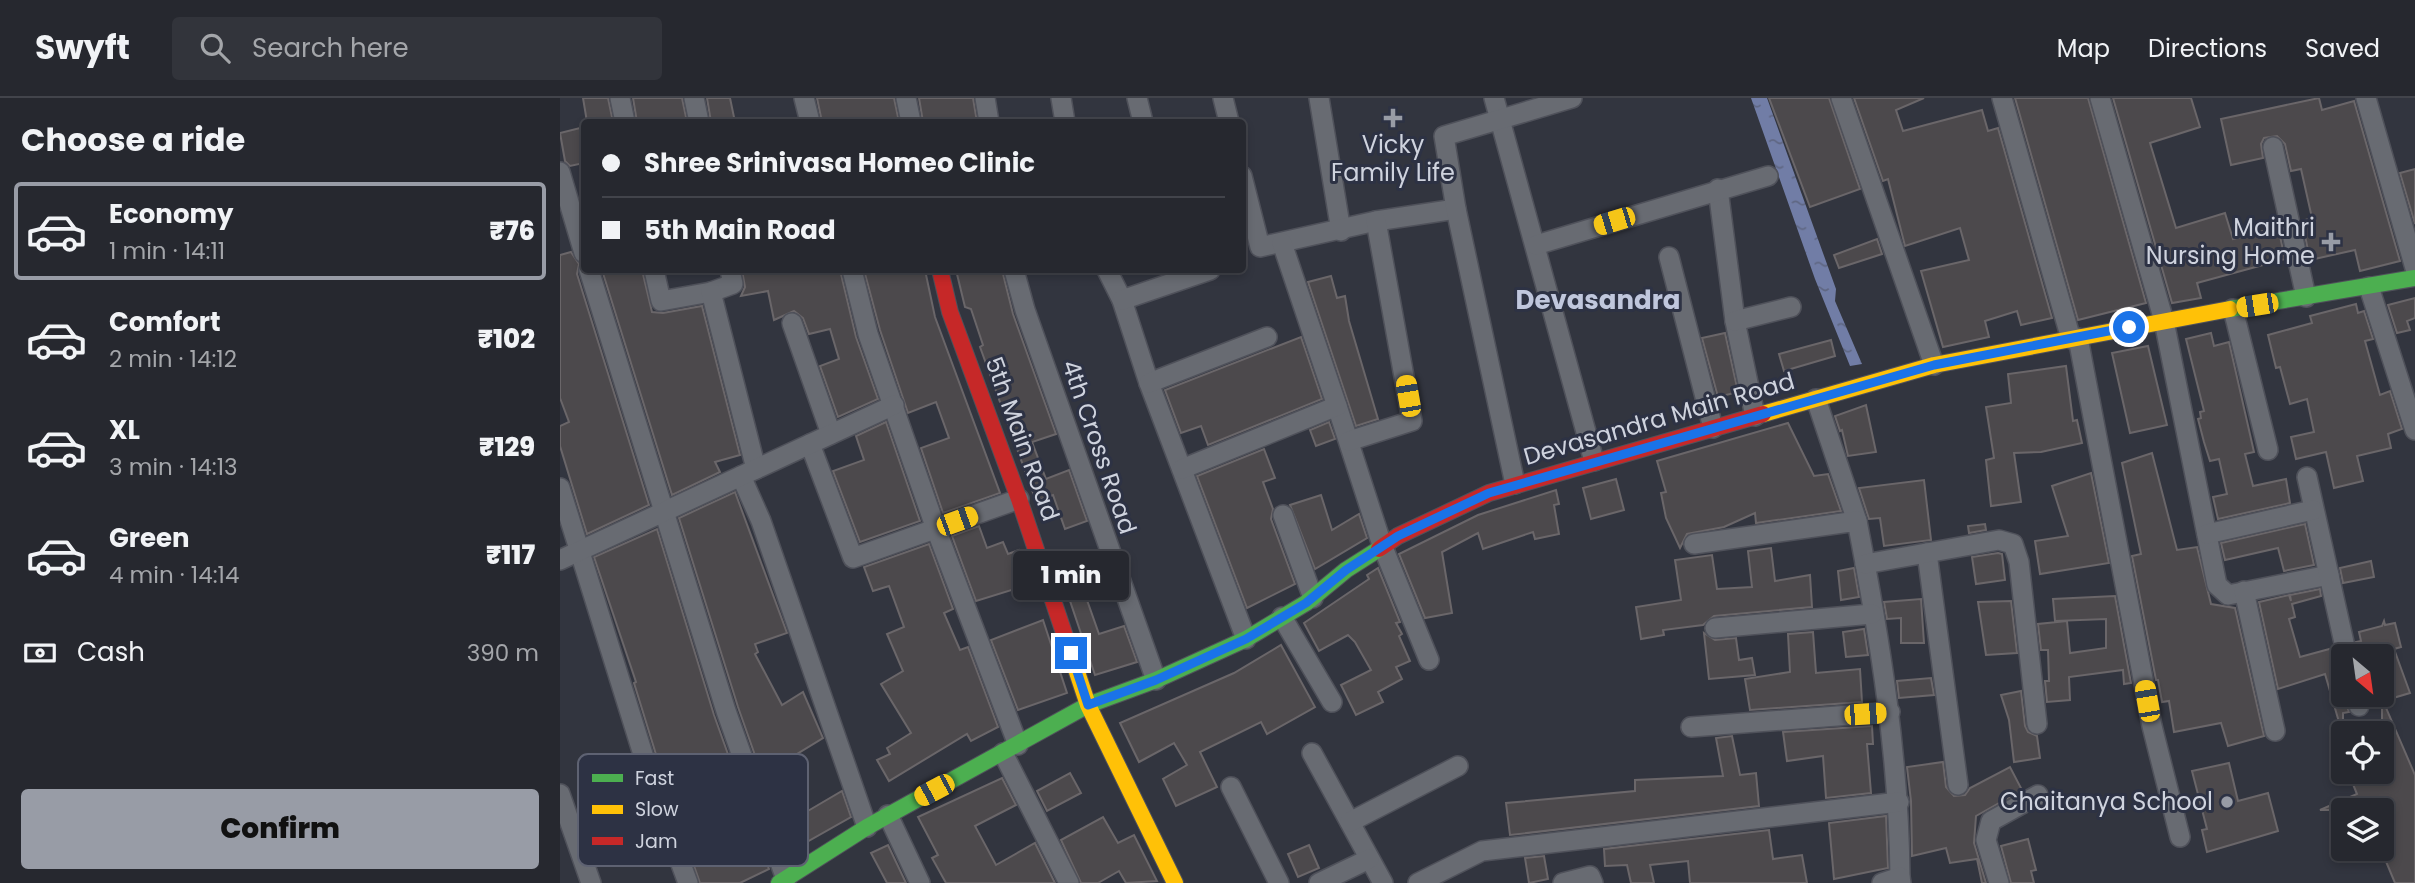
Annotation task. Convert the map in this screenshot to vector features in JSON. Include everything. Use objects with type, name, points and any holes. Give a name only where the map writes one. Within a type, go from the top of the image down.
[{"type":"main road","name":"5th Main Road","points":[[941,273],[950,312],[1019,499],[1088,705],[1175,883]]},
{"type":"main road","points":[[1934,365],[2164,320],[2415,278]]},
{"type":"main road","name":"Devasandra Main Road","points":[[808,865],[867,827],[892,824],[1010,749],[1088,705],[1156,680],[1246,639],[1313,598],[1382,545],[1435,515],[1515,484],[1934,365]]},
{"type":"main road","name":"Devasandra Main Road","points":[[783,881],[806,866]]},
{"type":"street","points":[[620,98],[624,119]]},
{"type":"street","points":[[694,98],[698,119]]},
{"type":"street","points":[[804,98],[809,119]]},
{"type":"street","points":[[906,98],[910,119]]},
{"type":"street","points":[[985,98],[988,119]]},
{"type":"street","points":[[1061,98],[1064,119]]},
{"type":"street","points":[[1137,98],[1142,119]]},
{"type":"street","points":[[1223,98],[1228,119]]},
{"type":"street","points":[[1319,98],[1341,231]]},
{"type":"street","points":[[1494,98],[1594,461]]},
{"type":"street","points":[[1515,484],[1456,209],[1444,136],[1572,98]]},
{"type":"street","points":[[1842,98],[1934,365]]},
{"type":"street","points":[[2002,98],[2074,339],[2152,726],[2180,837]]},
{"type":"street","points":[[2100,98],[2164,320],[2221,592],[2228,595],[2329,575]]},
{"type":"street","points":[[2366,98],[2415,268]]},
{"type":"street","points":[[2273,147],[2306,297]]},
{"type":"street","points":[[560,172],[581,243]]},
{"type":"street","points":[[1536,245],[1768,176]]},
{"type":"street","points":[[1718,189],[1735,321],[1755,416]]},
{"type":"street","points":[[1246,191],[1261,247],[1376,221],[1456,209]]},
{"type":"street","points":[[1349,441],[1412,421],[1376,221]]},
{"type":"street","points":[[1282,243],[1382,545],[1429,660]]},
{"type":"street","points":[[1670,257],[1713,428]]},
{"type":"street","points":[[590,273],[740,754]]},
{"type":"street","points":[[655,273],[661,301],[711,292],[733,284],[731,273]]},
{"type":"street","points":[[853,273],[868,334],[1010,749],[1069,883]]},
{"type":"street","name":"4th Cross Road","points":[[1015,273],[1029,323],[1156,680]]},
{"type":"street","points":[[1108,273],[1122,300],[1149,383],[1246,639]]},
{"type":"street","points":[[1122,300],[1201,273]]},
{"type":"street","points":[[2369,287],[2415,430]]},
{"type":"street","points":[[711,292],[748,472],[761,521],[867,827]]},
{"type":"street","points":[[1735,321],[1791,307]]},
{"type":"street","points":[[2233,309],[2268,450]]},
{"type":"street","points":[[792,323],[831,434]]},
{"type":"street","points":[[1149,383],[1267,337]]},
{"type":"street","points":[[1816,399],[1857,521],[1890,712],[1899,802],[1894,881]]},
{"type":"street","points":[[560,560],[894,405]]},
{"type":"street","points":[[1182,469],[1336,405]]},
{"type":"street","points":[[810,444],[853,558],[1019,499]]},
{"type":"street","points":[[2307,477],[2344,644]]},
{"type":"street","points":[[560,488],[643,754]]},
{"type":"street","points":[[2207,534],[2313,510]]},
{"type":"street","points":[[1283,515],[1313,598]]},
{"type":"street","points":[[1695,544],[1857,521]]},
{"type":"street","points":[[1865,564],[1999,540],[2013,544],[2019,562],[2037,724]]},
{"type":"street","points":[[1927,553],[1958,785]]},
{"type":"street","points":[[2244,592],[2275,731]]},
{"type":"street","points":[[1715,628],[1872,614]]},
{"type":"street","points":[[1282,617],[1332,702]]},
{"type":"street","points":[[1691,727],[1890,712]]},
{"type":"street","points":[[1312,753],[1382,883]]},
{"type":"street","points":[[1350,822],[1458,766]]},
{"type":"street","points":[[1231,787],[1279,883]]},
{"type":"street","points":[[560,794],[578,844]]},
{"type":"street","points":[[1999,883],[1986,840],[1991,821],[2038,795]]},
{"type":"street","points":[[1418,883],[1482,850],[1899,802]]},
{"type":"street","points":[[892,824],[920,883]]},
{"type":"street","points":[[1319,883],[1369,859]]},
{"type":"street","points":[[586,866],[592,883]]},
{"type":"street","points":[[682,866],[688,883]]},
{"type":"street","points":[[1563,883],[1590,876],[1593,883]]},
{"type":"water","points":[[1751,98],[1767,98],[1836,289],[1835,301],[1862,364],[1850,366],[1815,279]]},
{"type":"building","points":[[583,98],[608,98],[612,119],[586,119]]},
{"type":"building","points":[[633,98],[682,98],[686,119],[636,119]]},
{"type":"building","points":[[707,98],[730,98],[734,119],[710,119]]},
{"type":"building","points":[[817,98],[894,98],[898,119],[821,119]]},
{"type":"building","points":[[919,98],[973,98],[976,119],[922,119]]},
{"type":"building","points":[[1769,98],[1829,98],[1860,189],[1810,207]]},
{"type":"building","points":[[1854,98],[1924,98],[1896,110],[1903,131],[1982,110],[1988,131],[1998,128],[2052,318],[2021,325],[2017,311],[1985,321],[1989,337],[1943,347],[1921,271],[1969,260],[1960,228],[1905,246],[1888,179],[1883,181]]},
{"type":"building","points":[[2015,98],[2088,98],[2146,303],[2078,320]]},
{"type":"building","points":[[2113,98],[2191,98],[2200,127],[2150,143],[2176,228],[2225,213],[2233,239],[2278,227],[2285,259],[2197,283],[2201,298],[2172,303]]},
{"type":"building","points":[[2319,98],[2322,110],[2354,101],[2400,261],[2360,271],[2355,250],[2310,260],[2302,221],[2312,218],[2301,169],[2291,171],[2285,144],[2277,136],[2264,138],[2261,144],[2263,158],[2231,165],[2221,119]]},
{"type":"building","points":[[581,128],[581,164],[570,166],[565,161],[560,133]]},
{"type":"building","points":[[2415,169],[2415,224],[2400,173]]},
{"type":"building","points":[[1877,239],[1882,254],[1839,268],[1834,255]]},
{"type":"building","points":[[571,252],[579,264],[577,274],[649,505],[587,534],[560,446],[560,426],[569,422],[560,398],[560,255]]},
{"type":"building","points":[[603,273],[643,273],[652,312],[663,313],[702,306],[740,455],[715,462],[720,472],[672,495]]},
{"type":"building","points":[[743,273],[841,273],[856,337],[878,399],[838,417],[820,366],[839,359],[830,329],[809,334],[803,318],[794,311],[774,320],[768,291],[741,296],[745,287]]},
{"type":"building","points":[[865,273],[926,273],[935,317],[1000,493],[943,513],[921,448],[949,438],[936,402],[908,413],[880,330]]},
{"type":"building","points":[[957,273],[1003,273],[1013,314],[1056,434],[1032,442],[1046,479],[1069,470],[1087,521],[1065,529],[1053,495],[1036,501],[980,347],[983,345],[971,309],[965,307]]},
{"type":"building","points":[[1331,276],[1337,298],[1345,296],[1349,321],[1378,419],[1356,426],[1308,282]]},
{"type":"building","points":[[2415,298],[2415,318],[2407,321],[2410,330],[2397,333],[2388,305]]},
{"type":"building","points":[[2356,304],[2358,313],[2364,311],[2373,339],[2365,341],[2380,395],[2390,391],[2402,429],[2388,434],[2391,448],[2357,456],[2363,481],[2334,488],[2326,452],[2296,459],[2291,437],[2314,432],[2307,399],[2290,404],[2280,367],[2276,368],[2268,335],[2312,323],[2310,316]]},
{"type":"building","points":[[1725,333],[1738,392],[1718,397],[1702,338]]},
{"type":"building","points":[[2211,333],[2214,346],[2229,342],[2254,452],[2245,454],[2253,486],[2286,479],[2290,503],[2218,519],[2213,497],[2227,494],[2219,459],[2210,461],[2204,442],[2198,419],[2201,418],[2200,412],[2204,411],[2186,339]]},
{"type":"building","points":[[1301,337],[1322,399],[1208,445],[1201,426],[1181,433],[1165,390]]},
{"type":"building","points":[[1831,340],[1835,356],[1784,371],[1779,354]]},
{"type":"building","points":[[2148,346],[2167,425],[2130,433],[2112,353]]},
{"type":"building","points":[[2066,366],[2073,421],[2077,420],[2082,443],[2041,452],[2014,453],[2021,502],[1991,506],[1986,460],[1994,458],[1986,407],[2011,403],[2008,374]]},
{"type":"building","points":[[1866,405],[1876,452],[1848,456],[1842,430],[1840,431],[1835,416]]},
{"type":"building","points":[[886,422],[920,521],[860,542],[833,471],[864,460],[856,436]]},
{"type":"building","points":[[1329,422],[1335,439],[1316,446],[1310,430]]},
{"type":"building","points":[[1788,423],[1814,476],[1828,474],[1841,511],[1756,523],[1755,513],[1724,527],[1687,534],[1680,548],[1666,518],[1661,493],[1666,492],[1657,461]]},
{"type":"building","points":[[1264,449],[1275,478],[1263,482],[1273,509],[1271,519],[1295,584],[1247,608],[1197,476]]},
{"type":"building","points":[[2152,453],[2177,550],[2197,547],[2211,604],[2235,608],[2264,736],[2228,746],[2221,723],[2174,732],[2169,701],[2162,702],[2132,556],[2141,554],[2122,463]]},
{"type":"building","points":[[2091,473],[2109,563],[2040,574],[2035,541],[2068,536],[2052,486]]},
{"type":"building","points":[[1616,479],[1624,510],[1591,519],[1583,488]]},
{"type":"building","points":[[1924,480],[1931,540],[1884,546],[1880,518],[1869,519],[1859,488]]},
{"type":"building","points":[[1556,490],[1559,504],[1554,505],[1559,534],[1535,539],[1533,532],[1483,549],[1478,533],[1442,552],[1452,613],[1425,618],[1399,554],[1478,515]]},
{"type":"building","points":[[735,492],[787,633],[755,644],[758,652],[755,654],[782,705],[803,692],[823,738],[797,754],[755,754],[679,518]]},
{"type":"building","points":[[1321,495],[1332,530],[1359,514],[1367,538],[1315,569],[1290,505]]},
{"type":"building","points":[[1985,524],[1986,530],[1969,533],[1968,526]]},
{"type":"building","points":[[2305,524],[2314,565],[2284,571],[2278,548],[2225,560],[2221,543]]},
{"type":"building","points":[[979,526],[987,548],[1003,542],[1008,554],[1019,550],[1031,584],[976,601],[952,536]]},
{"type":"building","points":[[657,529],[728,754],[656,754],[634,683],[636,682],[594,557]]},
{"type":"building","points":[[929,544],[953,609],[944,613],[960,650],[968,647],[998,727],[971,741],[967,734],[889,781],[877,760],[890,754],[887,748],[911,733],[881,684],[903,671],[887,634],[904,627],[889,586],[873,591],[864,567]]},
{"type":"building","points":[[1771,548],[1775,581],[1810,575],[1812,607],[1714,616],[1703,625],[1663,630],[1664,635],[1641,639],[1636,607],[1681,600],[1675,560],[1712,555],[1717,589],[1752,587],[1748,551]]},
{"type":"building","points":[[2002,554],[2005,580],[1976,584],[1972,557]]},
{"type":"building","points":[[1100,558],[1112,591],[1087,600],[1099,634],[1124,626],[1137,662],[1095,675],[1066,589],[1084,582],[1078,566]]},
{"type":"building","points":[[2371,561],[2374,577],[2343,583],[2340,568]]},
{"type":"building","points":[[1378,568],[1400,622],[1396,623],[1402,634],[1399,636],[1410,661],[1396,667],[1402,679],[1378,692],[1383,702],[1356,715],[1341,685],[1371,670],[1348,635],[1319,651],[1304,623],[1369,579],[1367,575]]},
{"type":"building","points":[[1854,568],[1859,597],[1841,600],[1838,571]]},
{"type":"building","points":[[2320,589],[2321,596],[2292,604],[2295,617],[2289,619],[2300,657],[2331,649],[2331,695],[2325,674],[2278,689],[2259,602],[2289,595],[2291,601],[2290,595]]},
{"type":"building","points":[[2115,596],[2131,683],[2124,684],[2123,670],[2069,677],[2070,700],[2047,702],[2045,681],[2049,681],[2048,650],[2041,650],[2038,624],[2067,621],[2070,653],[2106,648],[2106,619],[2055,621],[2053,599]]},
{"type":"building","points":[[1921,599],[1924,643],[1901,643],[1901,618],[1887,619],[1884,602]]},
{"type":"building","points":[[2011,601],[2017,653],[1986,655],[1978,602]]},
{"type":"building","points":[[1043,620],[1067,693],[1018,710],[991,640]]},
{"type":"building","points":[[2384,621],[2385,625],[2395,623],[2401,647],[2394,649],[2394,644],[2356,644],[2361,641],[2359,632],[2382,626]]},
{"type":"building","points":[[1864,629],[1868,655],[1846,657],[1843,632]]},
{"type":"building","points":[[1813,632],[1816,673],[1860,669],[1862,702],[1750,710],[1745,679],[1790,672],[1788,634]]},
{"type":"building","points":[[1704,633],[1715,640],[1736,638],[1739,660],[1752,658],[1755,675],[1709,679]]},
{"type":"building","points":[[1281,645],[1315,707],[1267,734],[1261,722],[1200,752],[1217,787],[1176,806],[1163,779],[1187,765],[1174,743],[1139,762],[1120,723],[1234,673]]},
{"type":"building","points":[[2394,649],[2410,693],[2394,698]]},
{"type":"building","points":[[1931,678],[1934,695],[1899,698],[1897,681]]},
{"type":"building","points":[[2021,691],[2025,726],[2028,732],[2037,736],[2040,758],[2014,762],[2009,720],[2001,695]]},
{"type":"building","points":[[2335,707],[2347,707],[2349,712],[2343,713],[2343,721],[2339,721]]},
{"type":"building","points":[[2382,707],[2386,707],[2392,721],[2382,721]]},
{"type":"building","points":[[1872,726],[1873,744],[1867,744],[1871,793],[1826,798],[1823,756],[1787,761],[1783,732]]},
{"type":"building","points":[[2394,726],[2415,775],[2415,883],[2395,883],[2386,861],[2394,861],[2394,798],[2348,798],[2357,794],[2353,784],[2394,784]]},
{"type":"building","points":[[1732,736],[1740,775],[1756,773],[1759,806],[1510,835],[1506,803],[1635,791],[1635,780],[1723,776],[1716,738]]},
{"type":"building","points":[[1943,762],[1946,787],[1954,796],[1965,795],[1970,788],[2010,767],[2022,790],[1976,816],[1974,843],[1986,883],[1982,883],[1977,859],[1950,863],[1946,848],[1912,856],[1907,767]]},
{"type":"building","points":[[2229,763],[2238,801],[2268,793],[2278,831],[2207,852],[2202,830],[2207,829],[2192,771]]},
{"type":"building","points":[[1070,773],[1081,793],[1047,811],[1037,791]]},
{"type":"building","points":[[1002,778],[1016,805],[975,826],[996,865],[1035,843],[1055,883],[946,883],[932,858],[938,855],[918,817]]},
{"type":"building","points":[[842,791],[851,817],[808,841],[808,811]]},
{"type":"building","points":[[1886,816],[1888,868],[1834,879],[1829,823]]},
{"type":"building","points":[[1103,817],[1118,843],[1134,835],[1157,881],[1126,883],[1119,871],[1098,883],[1081,883],[1061,840]]},
{"type":"building","points":[[1769,830],[1773,859],[1802,855],[1807,883],[1690,883],[1688,861],[1650,865],[1654,883],[1631,883],[1627,865],[1605,866],[1604,849]]},
{"type":"building","points":[[2028,839],[2036,870],[2031,871],[2034,883],[2011,883],[2001,846]]},
{"type":"building","points":[[888,845],[906,883],[887,883],[871,853]]},
{"type":"building","points":[[1309,845],[1319,868],[1298,877],[1288,854]]},
{"type":"building","points":[[1544,856],[1548,879],[1529,883],[1525,858]]},
{"type":"building","points":[[694,866],[768,866],[769,869],[740,883],[700,883]]},
{"type":"traffic: fast","points":[[2230,309],[2415,278]]},
{"type":"traffic: fast","points":[[808,865],[867,827],[1088,705],[1156,680],[1246,639],[1306,603],[1346,570],[1379,549]]},
{"type":"traffic: fast","points":[[779,883],[806,866]]},
{"type":"traffic: slow","points":[[1763,414],[1934,365],[2230,309]]},
{"type":"traffic: slow","points":[[1072,657],[1088,705],[1175,883]]},
{"type":"traffic: jam","points":[[941,273],[950,312],[1019,499],[1072,657]]},
{"type":"traffic: jam","points":[[1379,549],[1398,536],[1489,493],[1763,414]]},
{"type":"place","name":"Vicky Family Life","points":[[1393,118]]},
{"type":"place","name":"Maithri Nursing Home","points":[[2331,242]]},
{"type":"place","name":"Chaitanya School","points":[[2227,802]]},
{"type":"district","name":"Devasandra","points":[[1598,300]]},
{"type":"route","points":[[1071,653],[1088,705],[1156,680],[1246,639],[1306,603],[1382,545],[1425,520],[1489,493],[1533,478],[1934,365],[2129,327]]}]
